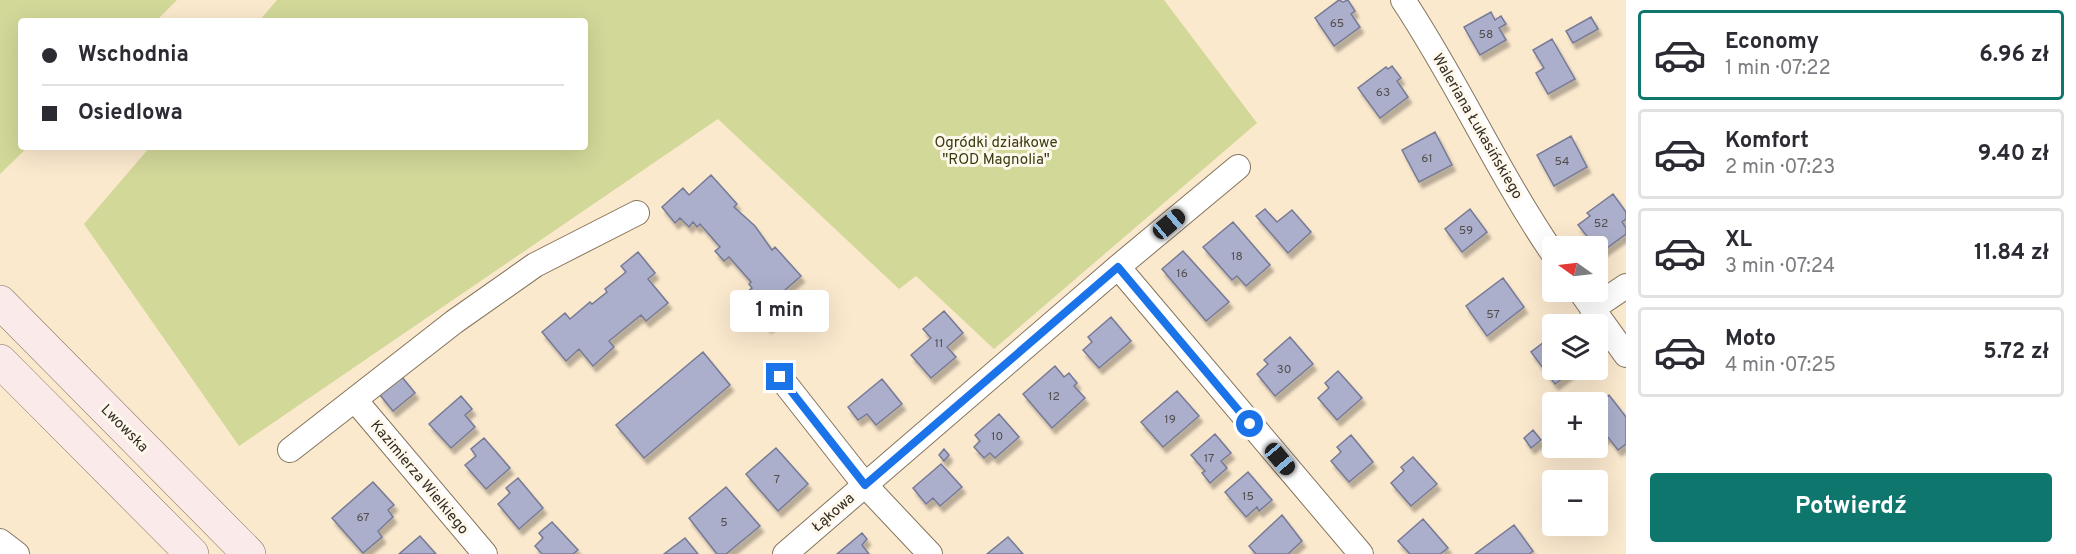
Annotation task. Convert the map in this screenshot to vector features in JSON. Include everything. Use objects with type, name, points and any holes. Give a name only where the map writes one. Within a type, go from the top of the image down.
[{"type":"main road","name":"Lwowska","points":[[0,303],[249,554]]},
{"type":"main road","points":[[0,361],[192,554]]},
{"type":"street","name":"Waleriana Łukasińskiego","points":[[1403,0],[1426,34],[1498,164],[1542,236]]},
{"type":"street","name":"Łąkowa","points":[[785,554],[1118,267],[1238,167]]},
{"type":"street","points":[[290,450],[454,322],[535,265],[637,213]]},
{"type":"street","points":[[1118,267],[1353,551]]},
{"type":"street","points":[[1608,292],[1626,286]]},
{"type":"street","points":[[1587,302],[1626,355]]},
{"type":"street","points":[[780,377],[865,485],[930,554]]},
{"type":"street","name":"Kazimierza Wielkiego","points":[[356,400],[485,554]]},
{"type":"street","points":[[0,541],[17,554]]},
{"type":"green space","points":[[0,0],[177,0],[159,18],[18,18],[18,150],[25,150],[0,174]]},
{"type":"green space","name":"Ogródki działkowe \"ROD Magnolia\"","points":[[277,0],[1164,0],[1257,123],[994,349],[916,276],[899,289],[718,119],[239,446],[84,224],[147,150],[588,150],[588,18],[262,18]]},
{"type":"building","points":[[1339,0],[1343,2],[1348,0],[1355,11],[1351,14],[1360,27],[1334,46],[1315,18]]},
{"type":"building","points":[[1491,12],[1495,20],[1501,16],[1506,24],[1499,28],[1506,40],[1480,55],[1464,27]]},
{"type":"building","points":[[1591,17],[1598,29],[1573,43],[1566,31]]},
{"type":"building","points":[[1552,39],[1575,79],[1548,94],[1536,73],[1544,68],[1533,50]]},
{"type":"building","points":[[1392,66],[1401,78],[1397,81],[1408,97],[1380,118],[1358,88],[1386,67],[1388,69]]},
{"type":"building","points":[[1435,132],[1452,165],[1419,182],[1402,150]]},
{"type":"building","points":[[1571,136],[1587,167],[1554,186],[1537,155]]},
{"type":"building","points":[[711,175],[737,204],[734,207],[755,226],[772,250],[775,247],[801,276],[785,290],[796,302],[768,327],[749,306],[755,301],[747,292],[752,288],[749,284],[751,282],[729,257],[724,261],[715,251],[720,247],[700,224],[697,227],[693,222],[689,227],[680,218],[675,223],[662,207],[683,188],[689,195]]},
{"type":"building","points":[[1613,194],[1626,212],[1626,219],[1622,222],[1626,228],[1626,234],[1608,247],[1608,236],[1587,236],[1578,225],[1590,216],[1587,213]]},
{"type":"building","points":[[1265,209],[1277,222],[1292,210],[1311,232],[1288,253],[1256,216]]},
{"type":"building","points":[[1470,209],[1487,232],[1462,252],[1445,229]]},
{"type":"building","points":[[1233,222],[1270,265],[1246,286],[1237,276],[1232,280],[1203,247]]},
{"type":"building","points":[[1183,251],[1229,302],[1206,321],[1162,269]]},
{"type":"building","points":[[638,252],[655,273],[648,279],[668,303],[646,321],[641,315],[609,341],[614,347],[593,366],[579,349],[566,361],[542,332],[565,313],[570,319],[590,302],[592,304],[607,292],[605,289],[626,272],[621,266]]},
{"type":"building","points":[[1503,278],[1524,307],[1487,336],[1466,306]]},
{"type":"building","points":[[944,311],[963,333],[947,347],[956,357],[931,378],[911,355],[931,338],[923,329]]},
{"type":"building","points":[[1111,317],[1131,341],[1099,368],[1083,350],[1092,342],[1088,337]]},
{"type":"building","points":[[1290,337],[1313,364],[1275,396],[1257,374],[1268,364],[1264,360]]},
{"type":"building","points":[[1542,344],[1542,367],[1531,352]]},
{"type":"building","points":[[703,352],[730,385],[644,458],[616,425]]},
{"type":"building","points":[[1055,366],[1064,377],[1069,373],[1077,383],[1074,386],[1085,398],[1052,428],[1023,394]]},
{"type":"building","points":[[1338,371],[1362,398],[1337,420],[1318,398],[1329,388],[1325,383]]},
{"type":"building","points":[[402,377],[415,393],[393,411],[380,395]]},
{"type":"building","points":[[882,379],[902,404],[876,425],[867,414],[858,420],[848,407]]},
{"type":"building","points":[[1177,391],[1199,416],[1163,447],[1141,422]]},
{"type":"building","points":[[461,396],[472,409],[465,415],[475,427],[451,448],[429,424]]},
{"type":"building","points":[[1608,396],[1626,417],[1626,444],[1618,450],[1608,437]]},
{"type":"building","points":[[999,414],[1019,437],[995,458],[990,453],[984,458],[974,447],[980,441],[975,435]]},
{"type":"building","points":[[1533,430],[1541,440],[1531,448],[1524,438]]},
{"type":"building","points":[[1215,434],[1231,453],[1221,461],[1227,468],[1210,483],[1202,473],[1205,471],[1191,455]]},
{"type":"building","points":[[1351,435],[1373,462],[1349,482],[1331,461],[1341,452],[1337,447]]},
{"type":"building","points":[[484,438],[510,468],[486,489],[465,465],[476,456],[471,449]]},
{"type":"building","points":[[776,448],[808,484],[778,511],[746,474]]},
{"type":"building","points":[[944,449],[949,455],[944,461],[939,455]]},
{"type":"building","points":[[1413,457],[1437,484],[1411,506],[1391,483],[1404,471],[1401,467]]},
{"type":"building","points":[[941,464],[962,487],[940,506],[933,498],[926,504],[913,488]]},
{"type":"building","points":[[1248,472],[1272,500],[1259,511],[1257,507],[1246,517],[1225,492]]},
{"type":"building","points":[[518,478],[543,508],[519,529],[498,504],[510,493],[506,488]]},
{"type":"building","points":[[373,482],[394,505],[388,510],[393,517],[378,531],[382,537],[363,553],[332,518]]},
{"type":"building","points":[[726,487],[760,526],[726,554],[717,554],[689,518]]},
{"type":"building","points":[[1282,515],[1302,541],[1288,554],[1256,554],[1249,546]]},
{"type":"building","points":[[1423,519],[1448,548],[1440,554],[1410,554],[1398,541]]},
{"type":"building","points":[[552,522],[578,550],[573,554],[542,554],[535,546],[543,538],[539,533]]},
{"type":"building","points":[[1514,525],[1533,551],[1529,554],[1475,554]]},
{"type":"building","points":[[862,533],[867,539],[862,545],[869,554],[837,554]]},
{"type":"building","points":[[420,536],[436,554],[399,554]]},
{"type":"building","points":[[1008,537],[1023,554],[987,554]]},
{"type":"building","points":[[685,538],[698,554],[664,554]]},
{"type":"route","points":[[780,377],[865,485],[1118,267],[1250,424]]}]
